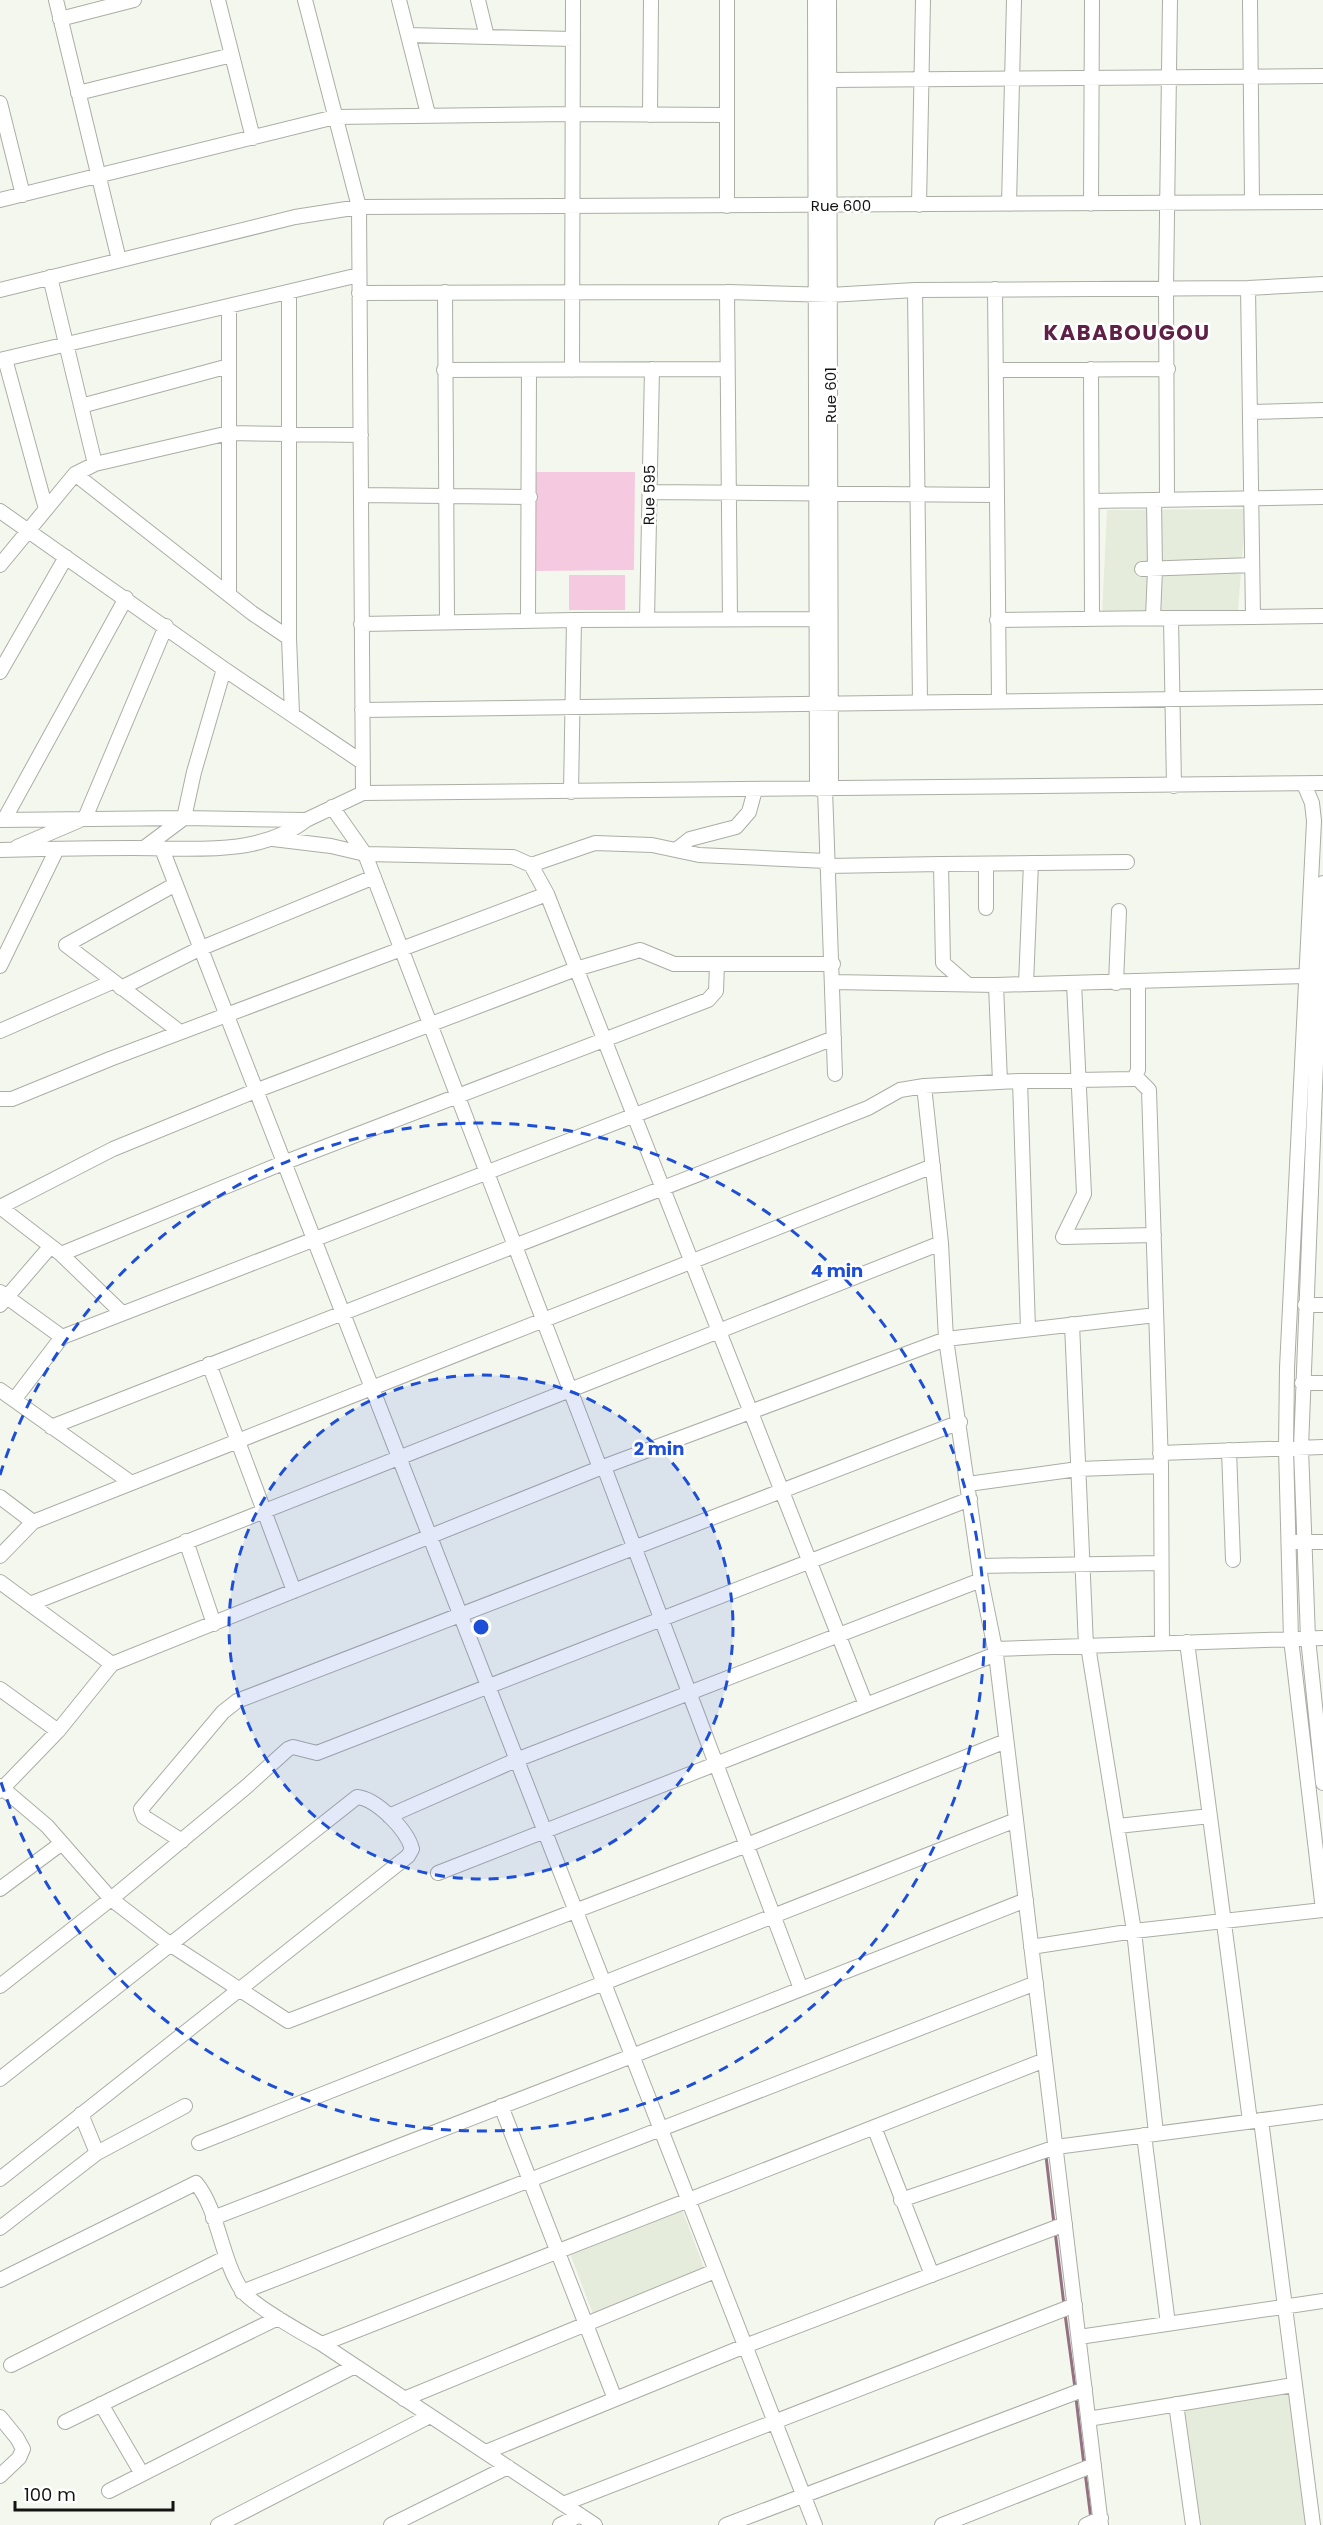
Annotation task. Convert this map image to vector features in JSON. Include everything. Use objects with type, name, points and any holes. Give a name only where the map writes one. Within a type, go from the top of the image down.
[{"type":"street","points":[[56,0],[119,260]]},
{"type":"street","points":[[60,19],[134,0]]},
{"type":"street","points":[[219,0],[253,138]]},
{"type":"street","points":[[305,0],[358,207],[363,793]]},
{"type":"street","points":[[399,0],[428,114]]},
{"type":"street","points":[[478,0],[487,37]]},
{"type":"street","points":[[572,370],[573,0]]},
{"type":"street","points":[[650,115],[651,0]]},
{"type":"street","points":[[727,0],[725,115],[727,206]]},
{"type":"street","name":"Rue 601","points":[[815,0],[823,294],[823,494],[816,619],[817,703],[824,789]]},
{"type":"street","name":"Rue 601","points":[[822,206],[829,80],[829,0]]},
{"type":"street","points":[[919,205],[923,0]]},
{"type":"street","points":[[1009,204],[1014,0]]},
{"type":"street","points":[[1091,204],[1092,0]]},
{"type":"street","points":[[1153,618],[1149,569],[1161,500],[1168,369],[1166,288],[1170,0]]},
{"type":"street","points":[[1250,0],[1252,202]]},
{"type":"street","points":[[408,35],[573,39]]},
{"type":"street","points":[[78,93],[232,55]]},
{"type":"street","points":[[829,80],[1323,76]]},
{"type":"street","points":[[0,103],[23,195]]},
{"type":"street","points":[[0,200],[335,117],[428,114],[725,115]]},
{"type":"street","name":"Rue 600","points":[[0,290],[295,217],[358,207],[1323,202]]},
{"type":"street","points":[[46,509],[2,359],[359,275]]},
{"type":"street","points":[[50,278],[95,464]]},
{"type":"street","points":[[359,293],[823,294],[915,290],[1248,288],[1323,284]]},
{"type":"street","points":[[1248,288],[1253,616]]},
{"type":"street","points":[[995,289],[999,701]]},
{"type":"street","points":[[915,290],[920,702]]},
{"type":"street","points":[[289,292],[289,638],[292,714]]},
{"type":"street","points":[[445,292],[447,622]]},
{"type":"street","points":[[727,292],[730,619]]},
{"type":"street","points":[[229,306],[229,595]]},
{"type":"street","points":[[81,406],[229,366]]},
{"type":"street","name":"Rue 595","points":[[647,620],[652,369]]},
{"type":"street","points":[[444,370],[726,369]]},
{"type":"street","points":[[1091,369],[1092,619]]},
{"type":"street","points":[[997,370],[1168,369]]},
{"type":"street","points":[[528,621],[529,370]]},
{"type":"street","points":[[1250,412],[1323,410]]},
{"type":"street","points":[[0,566],[75,474],[95,464],[229,433],[361,435]]},
{"type":"street","points":[[75,474],[229,595],[289,638]]},
{"type":"street","points":[[650,492],[996,495]]},
{"type":"street","name":"Rue 601","points":[[823,494],[831,619],[831,703],[824,789]]},
{"type":"street","points":[[362,495],[530,497]]},
{"type":"street","points":[[1092,501],[1323,497]]},
{"type":"street","points":[[0,511],[224,669],[362,762]]},
{"type":"street","points":[[0,672],[66,556]]},
{"type":"street","points":[[1149,569],[1252,565]]},
{"type":"street","points":[[2,820],[126,598]]},
{"type":"street","points":[[997,620],[1323,616]]},
{"type":"street","points":[[1171,618],[1174,786]]},
{"type":"street","points":[[361,624],[831,619]]},
{"type":"street","points":[[571,792],[574,620]]},
{"type":"street","points":[[6,849],[85,818],[166,626]]},
{"type":"street","points":[[143,848],[184,818],[194,772],[224,669]]},
{"type":"street","points":[[362,710],[1323,697]]},
{"type":"street","points":[[6,849],[228,847],[273,839],[293,830],[306,820],[363,793],[1323,783]]},
{"type":"street","points":[[1031,1947],[1134,1931],[1323,1910],[1291,1639],[1286,1448],[1287,1356],[1314,820],[1312,803],[1304,784]]},
{"type":"street","points":[[824,789],[833,964],[835,1074]]},
{"type":"street","points":[[675,850],[690,839],[736,827],[749,812],[755,790]]},
{"type":"street","points":[[332,807],[365,854],[542,1320],[635,1548],[801,1989]]},
{"type":"street","points":[[2,820],[85,818],[306,820]]},
{"type":"street","points":[[273,839],[331,846],[365,854],[513,857],[531,866],[547,894],[866,1705]]},
{"type":"street","points":[[531,866],[595,843],[652,845],[699,855],[827,864],[1127,862]]},
{"type":"street","points":[[0,966],[57,849]]},
{"type":"street","points":[[162,849],[174,885],[815,2525]]},
{"type":"street","points":[[1026,984],[1031,863]]},
{"type":"street","points":[[941,864],[943,963],[967,984]]},
{"type":"street","points":[[986,864],[986,908]]},
{"type":"street","points":[[0,1031],[374,877]]},
{"type":"street","points":[[1323,883],[1317,1147],[1308,1226],[1301,1448],[1308,1638],[1319,1717],[1323,1783]]},
{"type":"street","points":[[174,885],[67,943],[67,948],[180,1032]]},
{"type":"street","points":[[0,1099],[12,1099],[180,1032],[547,894]]},
{"type":"street","points":[[1116,983],[1119,911]]},
{"type":"street","points":[[121,1312],[55,1251],[0,1207],[113,1149],[255,1091],[576,969],[640,950],[674,964],[833,964]]},
{"type":"street","points":[[62,1337],[2,1298],[55,1251],[708,1000],[716,991],[717,964]]},
{"type":"street","points":[[833,982],[996,985],[1116,983],[1306,975]]},
{"type":"street","points":[[51,1427],[868,1108],[900,1090],[924,1086],[1020,1081],[1130,1080],[1136,1077],[1138,1070],[1138,981]]},
{"type":"street","points":[[1074,983],[1084,1194],[1064,1237],[1154,1235]]},
{"type":"street","points":[[996,985],[1000,1082]]},
{"type":"street","points":[[14,1401],[62,1337],[121,1312],[834,1038]]},
{"type":"street","points":[[1136,1077],[1149,1090],[1160,1460],[1162,1643]]},
{"type":"street","points":[[1020,1081],[1028,1329]]},
{"type":"street","points":[[924,1086],[941,1244],[946,1339],[960,1422],[980,1573],[995,1652],[1101,2521],[1086,2525]]},
{"type":"street","points":[[0,1556],[33,1522],[933,1166]]},
{"type":"street","points":[[1308,1226],[1323,1226]]},
{"type":"street","points":[[30,1604],[941,1244]]},
{"type":"street","points":[[1305,1305],[1323,1305]]},
{"type":"street","points":[[1006,1741],[747,1845],[290,2020],[286,2020],[171,1945],[111,1899],[47,1826],[1,1788],[58,1731],[112,1664],[602,1467],[946,1339],[1156,1315]]},
{"type":"street","points":[[1072,1324],[1087,1646],[1134,1931],[1168,2324]]},
{"type":"street","points":[[209,1364],[294,1590]]},
{"type":"street","points":[[1302,1383],[1323,1383]]},
{"type":"street","points":[[0,1390],[130,1482]]},
{"type":"street","points":[[182,1840],[144,1817],[141,1809],[223,1712],[237,1701],[960,1422]]},
{"type":"street","points":[[968,1484],[1228,1450],[1323,1447]]},
{"type":"street","points":[[1228,1450],[1233,1560]]},
{"type":"street","points":[[0,1497],[33,1522]]},
{"type":"street","points":[[0,1986],[111,1899],[246,1787],[288,1749],[293,1747],[316,1753],[970,1499]]},
{"type":"street","points":[[186,1541],[213,1624]]},
{"type":"street","points":[[1288,1543],[1323,1542]]},
{"type":"street","points":[[389,1816],[516,1760],[838,1635],[980,1573],[1082,1564],[1161,1563]]},
{"type":"street","points":[[0,1582],[112,1664]]},
{"type":"street","points":[[438,1873],[995,1652],[1087,1646],[1323,1638]]},
{"type":"street","points":[[1187,1642],[1224,1920],[1284,2307],[1312,2525]]},
{"type":"street","points":[[0,1689],[58,1731]]},
{"type":"street","points":[[0,2079],[357,1797],[366,1798],[389,1816],[410,1840],[412,1849],[408,1857],[0,2179]]},
{"type":"street","points":[[1118,1826],[1210,1816]]},
{"type":"street","points":[[199,2143],[1016,1820]]},
{"type":"street","points":[[0,1889],[62,1843]]},
{"type":"street","points":[[213,2218],[1026,1900]]},
{"type":"street","points":[[242,2292],[1036,1983]]},
{"type":"street","points":[[322,2344],[1045,2060]]},
{"type":"street","points":[[0,2228],[97,2153],[185,2106]]},
{"type":"street","points":[[501,2106],[615,2399]]},
{"type":"street","points":[[902,2200],[1056,2147],[1323,2112]]},
{"type":"street","points":[[81,2114],[97,2153]]},
{"type":"street","points":[[874,2127],[933,2275]]},
{"type":"street","points":[[0,2280],[194,2183],[197,2184],[213,2218],[225,2258],[242,2292],[278,2318],[322,2344],[596,2525]]},
{"type":"street","points":[[486,2452],[745,2346],[1065,2224]]},
{"type":"street","points":[[11,2365],[225,2258]]},
{"type":"street","points":[[404,2399],[716,2271]]},
{"type":"street","points":[[1079,2337],[1323,2301]]},
{"type":"street","points":[[563,2504],[1075,2305]]},
{"type":"street","points":[[65,2422],[278,2318]]},
{"type":"street","points":[[110,2491],[355,2366]]},
{"type":"street","points":[[1088,2419],[1293,2385]]},
{"type":"street","points":[[726,2525],[1085,2389]]},
{"type":"street","points":[[101,2404],[142,2474]]},
{"type":"street","points":[[1176,2404],[1193,2525]]},
{"type":"street","points":[[218,2525],[430,2416]]},
{"type":"street","points":[[0,2417],[17,2438],[22,2449],[20,2458],[0,2476]]},
{"type":"street","points":[[942,2525],[1094,2465]]},
{"type":"street","points":[[391,2525],[508,2467]]},
{"type":"street","points":[[560,2525],[580,2515]]},
{"type":"shaded area","points":[[536,472],[635,472],[634,570],[536,571]]},
{"type":"shaded area","points":[[1246,509],[1238,610],[1102,615],[1107,510]]},
{"type":"shaded area","points":[[569,575],[625,575],[625,610],[569,610]]},
{"type":"shaded area","points":[[681,2207],[705,2270],[593,2314],[569,2251]]},
{"type":"shaded area","points":[[1292,2391],[1306,2525],[1198,2525],[1179,2406]]},
{"type":"waterway","points":[[1046,2156],[1054,2224]]},
{"type":"waterway","points":[[1055,2231],[1064,2305]]},
{"type":"waterway","points":[[1065,2314],[1075,2388]]},
{"type":"waterway","points":[[1076,2398],[1084,2465]]},
{"type":"waterway","points":[[1085,2472],[1091,2519]]},
{"type":"district","name":"KABABOUGOU","points":[[1127,332]]}]
